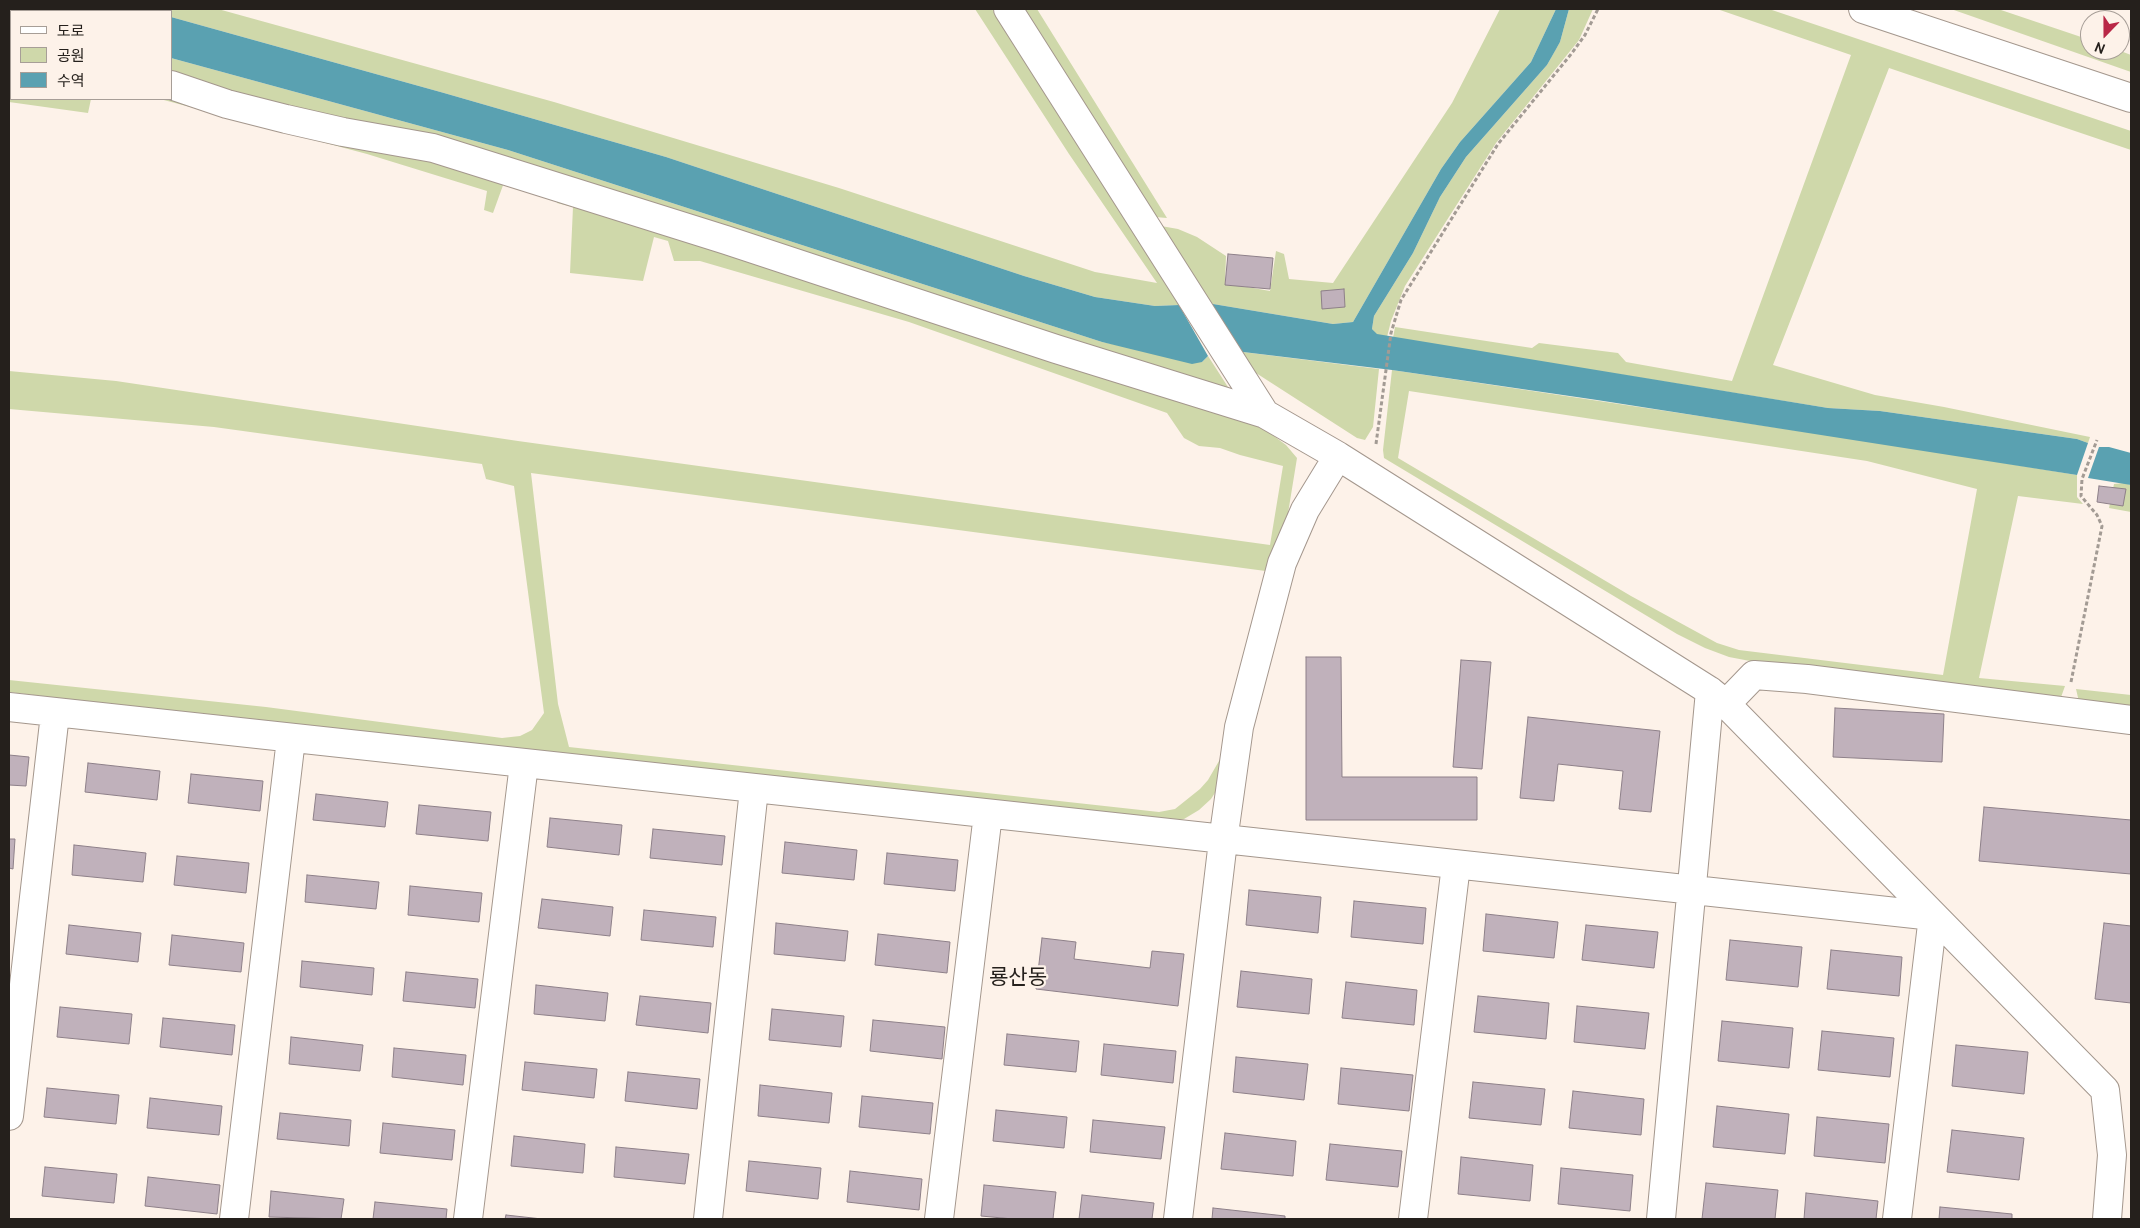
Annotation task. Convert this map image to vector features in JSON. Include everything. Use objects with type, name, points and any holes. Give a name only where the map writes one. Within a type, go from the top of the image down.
[{"type":"street","points":[[1008,9],[1265,414]]},
{"type":"street","points":[[1863,9],[2131,98]]},
{"type":"street","points":[[172,85],[227,104],[286,119],[343,132],[433,148],[726,240],[1065,352],[1265,414],[1349,463],[1718,698],[2105,1090],[2122,1149],[2108,1219]]},
{"type":"street","points":[[1178,1219],[1223,841],[1240,727],[1282,563],[1305,510],[1349,463]]},
{"type":"street","points":[[1661,1219],[1690,891],[1718,698],[1754,675],[1816,680],[2131,720]]},
{"type":"street","points":[[9,708],[1223,841],[1933,916]]},
{"type":"street","points":[[9,1116],[55,714]]},
{"type":"street","points":[[234,1219],[291,739]]},
{"type":"street","points":[[468,1219],[524,764]]},
{"type":"street","points":[[708,1219],[754,789]]},
{"type":"street","points":[[939,1219],[988,814]]},
{"type":"street","points":[[1413,1219],[1456,865]]},
{"type":"street","points":[[1897,1219],[1933,916]]},
{"type":"path","points":[[1349,463],[1376,444],[1384,373],[1391,333],[1401,300],[1498,144],[1572,53],[1585,35],[1598,9]]},
{"type":"path","points":[[2067,712],[2102,526],[2097,515],[2082,496],[2082,479],[2097,440]]},
{"type":"green space","points":[[141,9],[218,9],[554,102],[839,188],[1095,272],[1157,283],[1069,154],[975,9],[992,9],[1089,159],[1179,305],[1155,306],[1095,297],[1024,276],[666,157],[172,17],[172,10]]},
{"type":"green space","points":[[1025,9],[1037,9],[1167,218],[1155,217]]},
{"type":"green space","points":[[1500,9],[1556,9],[1531,62],[1460,142],[1441,169],[1353,322],[1333,324],[1207,303],[1161,226],[1178,229],[1197,237],[1226,256],[1225,283],[1270,291],[1276,251],[1284,254],[1289,279],[1333,283],[1452,103]]},
{"type":"green space","points":[[1569,9],[1593,9],[1579,40],[1496,143],[1405,286],[1391,321],[1387,337],[1377,335],[1372,329],[1374,316],[1413,253],[1440,197],[1466,157],[1547,65],[1560,42]]},
{"type":"green space","points":[[1717,9],[1769,9],[2131,131],[2131,150],[1889,68],[1773,365],[1875,395],[2090,437],[2088,443],[2077,439],[1880,411],[1828,408],[1393,338],[1395,327],[1532,348],[1539,343],[1618,353],[1626,362],[1732,381],[1851,55]]},
{"type":"green space","points":[[1951,9],[1998,9],[2080,37],[2080,54]]},
{"type":"green space","points":[[9,44],[10,100],[91,100],[88,113],[9,102]]},
{"type":"green space","points":[[2130,55],[2131,72],[2097,60],[2130,60]]},
{"type":"green space","points":[[172,58],[508,150],[1102,342],[1202,362],[1208,356],[1237,401],[172,81]]},
{"type":"green space","points":[[172,99],[506,177],[493,213],[484,210],[487,191],[367,154],[164,100]]},
{"type":"green space","points":[[556,193],[1259,416],[1267,431],[1286,445],[1297,458],[1283,544],[1273,572],[531,473],[558,704],[569,747],[1159,812],[1175,809],[1200,789],[1208,780],[1234,735],[1222,782],[1211,799],[1199,810],[1184,819],[1170,823],[244,721],[9,692],[9,680],[266,707],[502,738],[520,736],[532,730],[544,713],[514,486],[486,479],[482,464],[214,427],[9,409],[9,371],[116,381],[518,441],[1270,545],[1283,466],[1220,448],[1199,446],[1184,438],[1167,413],[909,322],[700,261],[674,261],[668,241],[654,237],[643,281],[570,273],[573,207],[557,203]]},
{"type":"green space","points":[[1235,351],[1379,369],[1373,427],[1365,440],[1357,438],[1256,373],[1238,357]]},
{"type":"green space","points":[[1392,370],[1913,448],[2077,475],[2077,497],[2083,504],[2018,496],[1979,678],[2065,686],[2060,700],[1729,657],[1677,634],[1384,458],[1383,450]],"holes":[[[1409,391],[1867,461],[1977,489],[1943,675],[1739,650],[1717,643],[1631,596],[1398,458]]]},
{"type":"green space","points":[[2124,483],[2131,485],[2131,512],[2109,508],[2114,484]]},
{"type":"green space","points":[[2076,689],[2131,695],[2131,708],[2079,702]]},
{"type":"water","points":[[9,9],[146,10],[10,10],[9,12]]},
{"type":"water","points":[[1556,9],[1569,9],[1560,42],[1547,65],[1466,157],[1440,197],[1413,253],[1374,316],[1372,329],[1377,334],[1828,408],[1880,411],[2077,439],[2088,443],[2077,475],[1597,400],[1392,370],[1235,351],[1207,303],[1333,324],[1353,322],[1441,169],[1460,142],[1531,62]]},
{"type":"water","points":[[172,17],[666,157],[1024,276],[1095,297],[1155,306],[1179,305],[1208,356],[1202,362],[1192,364],[1102,342],[508,150],[172,58]]},
{"type":"water","points":[[2099,447],[2109,447],[2131,453],[2131,485],[2088,478]]},
{"type":"building","points":[[1228,254],[1273,258],[1270,289],[1225,285]]},
{"type":"building","points":[[1344,289],[1345,307],[1322,309],[1321,291]]},
{"type":"building","points":[[2099,486],[2126,489],[2123,506],[2097,502]]},
{"type":"building","points":[[1306,657],[1341,657],[1342,777],[1477,777],[1477,820],[1306,820]]},
{"type":"building","points":[[1461,660],[1491,662],[1482,769],[1453,767]]},
{"type":"building","points":[[1835,708],[1944,714],[1942,762],[1833,757]]},
{"type":"building","points":[[1528,717],[1660,731],[1651,812],[1619,809],[1623,771],[1558,764],[1554,801],[1520,798]]},
{"type":"building","points":[[9,755],[29,757],[26,786],[9,785]]},
{"type":"building","points":[[88,763],[160,771],[157,800],[85,792]]},
{"type":"building","points":[[191,774],[263,781],[260,811],[188,803]]},
{"type":"building","points":[[316,794],[388,802],[385,827],[313,820]]},
{"type":"building","points":[[419,805],[491,812],[488,841],[416,834]]},
{"type":"building","points":[[1984,807],[2131,820],[2131,874],[1979,861]]},
{"type":"building","points":[[550,818],[622,825],[619,855],[547,847]]},
{"type":"building","points":[[653,829],[725,836],[722,865],[650,858]]},
{"type":"building","points":[[9,839],[15,839],[13,869],[9,868]]},
{"type":"building","points":[[785,842],[857,850],[854,880],[782,873]]},
{"type":"building","points":[[74,845],[146,853],[143,882],[72,875]]},
{"type":"building","points":[[887,853],[958,860],[955,891],[884,884]]},
{"type":"building","points":[[177,856],[249,863],[246,893],[174,885]]},
{"type":"building","points":[[307,875],[379,882],[376,909],[305,902]]},
{"type":"building","points":[[410,886],[482,893],[479,922],[408,915]]},
{"type":"building","points":[[1249,890],[1321,897],[1318,933],[1246,925]]},
{"type":"building","points":[[542,899],[613,907],[610,936],[538,928]]},
{"type":"building","points":[[1354,901],[1426,908],[1423,944],[1351,937]]},
{"type":"building","points":[[644,910],[716,917],[713,947],[641,940]]},
{"type":"building","points":[[1486,914],[1558,922],[1554,958],[1483,951]]},
{"type":"building","points":[[776,923],[848,931],[845,961],[774,954]]},
{"type":"building","points":[[2104,923],[2131,926],[2131,1003],[2095,999]]},
{"type":"building","points":[[69,925],[141,933],[138,962],[66,954]]},
{"type":"building","points":[[1586,925],[1658,932],[1654,968],[1582,960]]},
{"type":"building","points":[[878,934],[950,942],[947,973],[875,965]]},
{"type":"building","points":[[172,935],[244,943],[241,972],[169,965]]},
{"type":"building","points":[[1042,938],[1076,942],[1074,959],[1150,968],[1152,951],[1184,954],[1178,1006],[1036,989]]},
{"type":"building","points":[[1730,940],[1802,947],[1798,987],[1726,980]]},
{"type":"building","points":[[1831,950],[1902,957],[1899,996],[1827,989]]},
{"type":"building","points":[[302,961],[374,968],[372,995],[300,987]]},
{"type":"building","points":[[1241,971],[1312,979],[1309,1014],[1237,1007]]},
{"type":"building","points":[[406,972],[478,979],[475,1008],[403,1001]]},
{"type":"building","points":[[1346,982],[1417,990],[1414,1025],[1342,1018]]},
{"type":"building","points":[[536,985],[608,993],[605,1021],[534,1014]]},
{"type":"building","points":[[640,996],[711,1003],[708,1033],[636,1025]]},
{"type":"building","points":[[1478,996],[1549,1003],[1546,1039],[1474,1032]]},
{"type":"building","points":[[1577,1006],[1649,1013],[1645,1049],[1574,1042]]},
{"type":"building","points":[[60,1007],[132,1014],[129,1044],[57,1037]]},
{"type":"building","points":[[772,1009],[844,1016],[841,1047],[769,1040]]},
{"type":"building","points":[[163,1018],[235,1025],[232,1055],[160,1047]]},
{"type":"building","points":[[873,1020],[945,1027],[942,1059],[870,1051]]},
{"type":"building","points":[[1722,1021],[1793,1028],[1789,1068],[1718,1061]]},
{"type":"building","points":[[1822,1031],[1894,1038],[1890,1077],[1818,1070]]},
{"type":"building","points":[[1007,1034],[1079,1041],[1076,1072],[1004,1065]]},
{"type":"building","points":[[291,1037],[363,1045],[360,1071],[289,1064]]},
{"type":"building","points":[[1104,1044],[1176,1051],[1173,1083],[1101,1075]]},
{"type":"building","points":[[1956,1045],[2028,1052],[2024,1094],[1952,1086]]},
{"type":"building","points":[[394,1048],[466,1055],[463,1085],[392,1077]]},
{"type":"building","points":[[1236,1057],[1308,1064],[1304,1100],[1233,1092]]},
{"type":"building","points":[[525,1062],[597,1069],[594,1098],[522,1090]]},
{"type":"building","points":[[1341,1068],[1413,1075],[1409,1111],[1338,1104]]},
{"type":"building","points":[[628,1072],[700,1079],[697,1109],[625,1101]]},
{"type":"building","points":[[1473,1082],[1545,1089],[1541,1125],[1469,1118]]},
{"type":"building","points":[[760,1085],[832,1093],[829,1123],[758,1116]]},
{"type":"building","points":[[47,1088],[119,1095],[116,1124],[44,1117]]},
{"type":"building","points":[[1573,1091],[1644,1099],[1641,1135],[1569,1128]]},
{"type":"building","points":[[862,1096],[933,1103],[930,1134],[859,1127]]},
{"type":"building","points":[[150,1098],[222,1106],[219,1135],[147,1128]]},
{"type":"building","points":[[1717,1106],[1789,1114],[1785,1154],[1713,1147]]},
{"type":"building","points":[[996,1110],[1067,1117],[1064,1148],[993,1141]]},
{"type":"building","points":[[280,1113],[351,1120],[349,1146],[277,1139]]},
{"type":"building","points":[[1817,1117],[1889,1124],[1885,1163],[1814,1156]]},
{"type":"building","points":[[1093,1120],[1165,1127],[1161,1159],[1090,1152]]},
{"type":"building","points":[[383,1123],[455,1130],[452,1160],[380,1153]]},
{"type":"building","points":[[1952,1130],[2024,1138],[2019,1180],[1947,1172]]},
{"type":"building","points":[[1225,1133],[1296,1141],[1293,1176],[1221,1169]]},
{"type":"building","points":[[514,1136],[585,1144],[583,1173],[511,1166]]},
{"type":"building","points":[[1330,1144],[1402,1151],[1398,1187],[1326,1180]]},
{"type":"building","points":[[616,1147],[689,1154],[685,1184],[614,1177]]},
{"type":"building","points":[[1461,1157],[1533,1165],[1530,1201],[1458,1194]]},
{"type":"building","points":[[749,1161],[821,1168],[818,1199],[746,1191]]},
{"type":"building","points":[[45,1167],[117,1174],[114,1203],[42,1196]]},
{"type":"building","points":[[1561,1168],[1633,1175],[1630,1211],[1558,1204]]},
{"type":"building","points":[[850,1171],[922,1179],[919,1210],[847,1202]]},
{"type":"building","points":[[148,1177],[220,1185],[217,1214],[145,1206]]},
{"type":"building","points":[[1706,1183],[1778,1190],[1775,1219],[1702,1219]]},
{"type":"building","points":[[984,1185],[1056,1192],[1053,1219],[1013,1219],[981,1216]]},
{"type":"building","points":[[271,1191],[344,1199],[341,1219],[269,1217]]},
{"type":"building","points":[[1806,1193],[1878,1201],[1876,1219],[1804,1219]]},
{"type":"building","points":[[1082,1195],[1154,1203],[1152,1219],[1079,1219]]},
{"type":"building","points":[[375,1202],[447,1209],[446,1219],[373,1219]]},
{"type":"building","points":[[1940,1207],[2012,1214],[2012,1219],[1939,1219]]},
{"type":"building","points":[[1213,1208],[1285,1216],[1285,1219],[1212,1219]]},
{"type":"building","points":[[506,1215],[542,1219],[505,1219]]},
{"type":"district","name":"룡산동","points":[[1018,978]]}]
